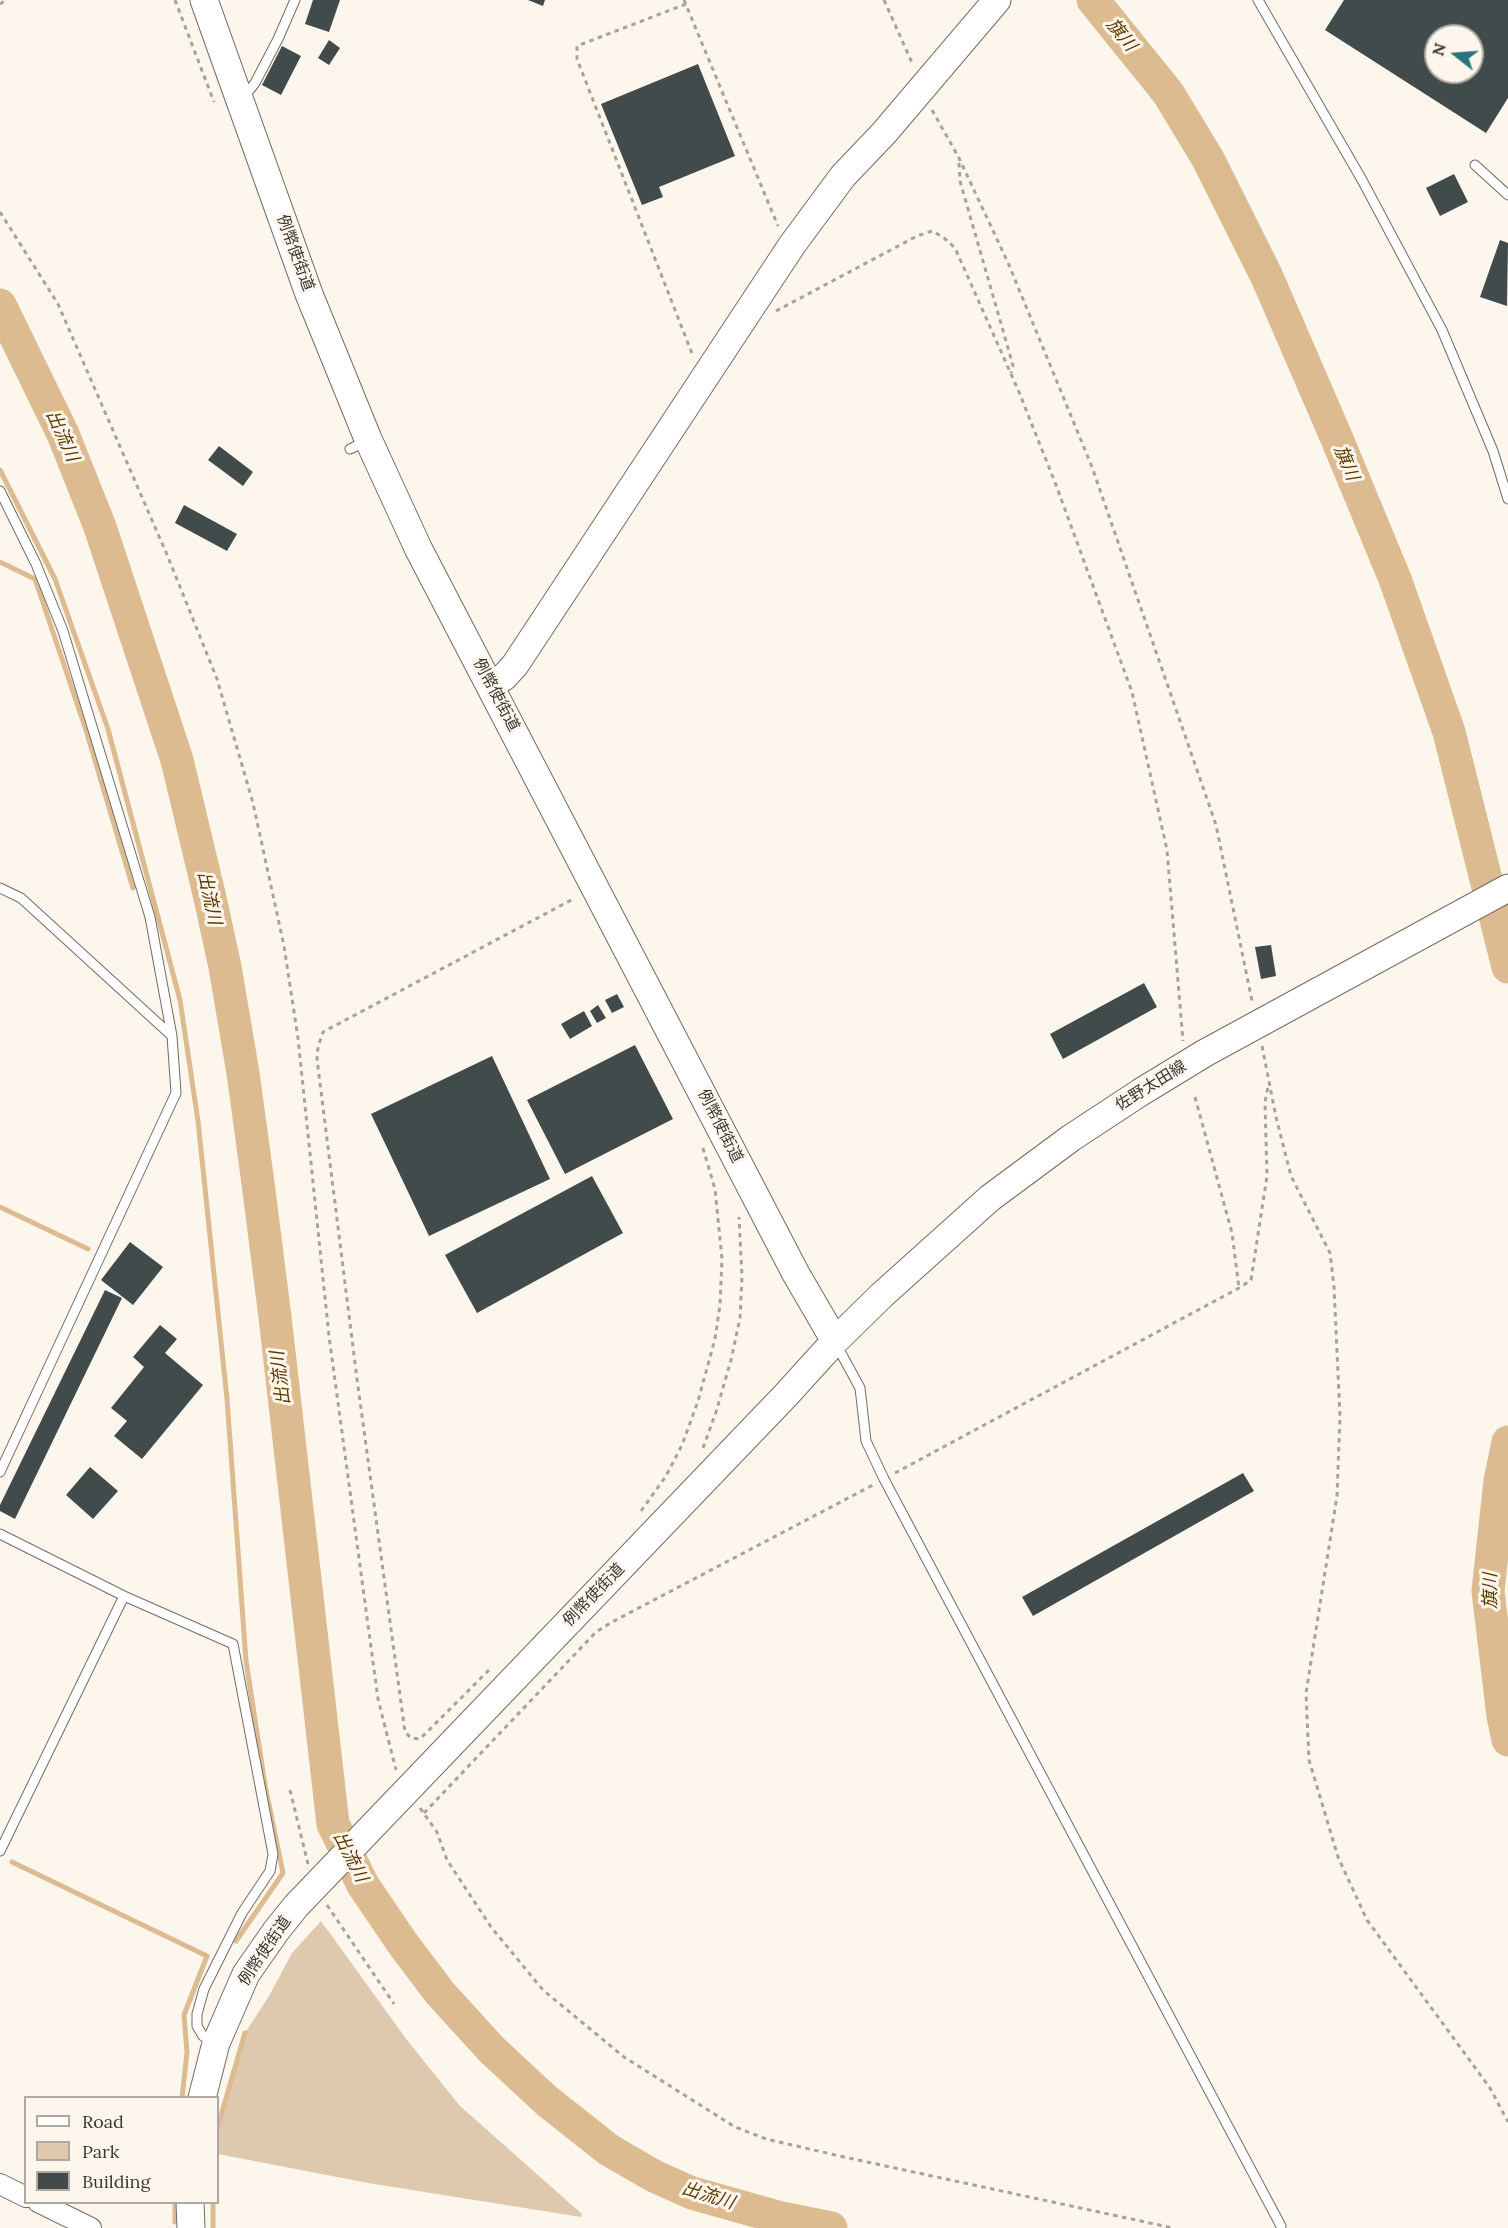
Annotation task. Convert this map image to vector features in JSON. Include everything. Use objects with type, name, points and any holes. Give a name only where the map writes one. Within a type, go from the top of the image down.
[{"type":"street","name":"例幣使街道","points":[[202,2096],[216,2043],[229,2009],[251,1966],[278,1928],[322,1877],[786,1395],[835,1341],[796,1274],[418,548],[359,444],[309,294],[204,0]]},
{"type":"street","points":[[490,684],[504,677],[515,665],[745,315],[792,245],[843,176],[997,0]]},
{"type":"street","name":"佐野太田線","points":[[835,1341],[957,1227],[1034,1165],[1141,1092],[1264,1021],[1508,888]]},
{"type":"street","points":[[0,2184],[24,2196]]},
{"type":"street","points":[[42,2204],[91,2228]]},
{"type":"street","points":[[190,2204],[191,2228]]},
{"type":"lane","points":[[240,102],[255,83],[295,0]]},
{"type":"lane","points":[[1258,0],[1357,171],[1442,330],[1493,451],[1508,499]]},
{"type":"lane","points":[[1475,165],[1508,195]]},
{"type":"lane","points":[[0,491],[36,564],[63,631],[150,917],[172,1036],[176,1093],[0,1472]]},
{"type":"lane","points":[[0,888],[21,898],[172,1036]]},
{"type":"lane","points":[[835,1341],[860,1388],[866,1442],[884,1479],[1281,2226]]},
{"type":"lane","points":[[0,1534],[124,1596],[233,1644],[273,1854],[270,1871],[242,1913],[204,1989],[196,2014],[197,2026],[203,2036],[216,2043]]},
{"type":"lane","points":[[0,1851],[124,1596]]},
{"type":"path","points":[[0,4],[6,0]]},
{"type":"path","points":[[884,0],[929,79],[959,158],[1009,266],[1092,467],[1216,825],[1264,1021],[1269,1086],[1291,1176],[1330,1253],[1334,1287],[1340,1416],[1337,1496],[1306,1693],[1309,1760],[1338,1857],[1367,1920],[1490,2088],[1508,2122]]},
{"type":"path","points":[[708,372],[696,361],[689,350],[577,59],[577,46],[685,2],[776,223],[782,236],[792,245]]},
{"type":"path","points":[[959,158],[960,181],[1010,354],[1013,366],[1011,375]]},
{"type":"path","points":[[0,212],[58,304],[168,557],[217,679],[253,803],[284,946],[298,1038],[330,1336],[378,1699],[397,1777],[404,1793],[424,1813],[437,1832],[447,1860],[491,1927],[543,1990],[624,2057],[735,2127],[766,2139],[844,2157],[1173,2228]]},
{"type":"path","points":[[745,315],[756,317],[768,315],[917,236],[932,231],[955,248],[1056,485],[1132,692],[1167,850],[1183,1041]]},
{"type":"path","points":[[491,1667],[419,1739],[411,1738],[405,1732],[357,1379],[317,1059],[318,1047],[323,1032],[577,897]]},
{"type":"path","points":[[424,1813],[596,1632],[1251,1280],[1267,1176],[1265,1102],[1269,1086]]},
{"type":"path","points":[[1195,1097],[1232,1233],[1239,1288]]},
{"type":"path","points":[[637,1516],[666,1476],[682,1445],[698,1401],[715,1339],[720,1305],[722,1259],[715,1189],[699,1138]]},
{"type":"path","points":[[700,1456],[716,1412],[740,1318],[742,1233],[739,1213]]},
{"type":"green space","points":[[321,1921],[407,2040],[460,2106],[582,2214],[581,2217],[368,2183],[219,2154],[219,2120],[245,2033],[269,1996],[292,1953]]},
{"type":"building","points":[[313,0],[340,0],[329,32],[305,24]]},
{"type":"building","points":[[528,0],[545,0],[543,6]]},
{"type":"building","points":[[1344,0],[1508,0],[1508,98],[1486,133],[1325,30]]},
{"type":"building","points":[[329,40],[340,48],[329,65],[318,58]]},
{"type":"building","points":[[282,46],[301,56],[281,95],[262,85]]},
{"type":"building","points":[[698,64],[735,156],[659,187],[663,197],[642,205],[601,104]]},
{"type":"building","points":[[1454,174],[1468,202],[1440,216],[1426,188]]},
{"type":"building","points":[[1500,240],[1508,243],[1507,306],[1480,297]]},
{"type":"building","points":[[219,446],[253,472],[243,486],[208,460]]},
{"type":"building","points":[[184,505],[237,534],[227,551],[175,523]]},
{"type":"building","points":[[1271,945],[1276,976],[1261,979],[1255,947]]},
{"type":"building","points":[[1144,983],[1157,1007],[1063,1059],[1050,1034]]},
{"type":"building","points":[[617,994],[624,1007],[612,1013],[605,1000]]},
{"type":"building","points":[[598,1005],[606,1018],[597,1023],[590,1011]]},
{"type":"building","points":[[584,1011],[592,1026],[570,1039],[561,1024]]},
{"type":"building","points":[[635,1045],[673,1119],[565,1174],[527,1100]]},
{"type":"building","points":[[492,1056],[550,1179],[429,1236],[371,1114]]},
{"type":"building","points":[[592,1176],[623,1233],[477,1313],[445,1255]]},
{"type":"building","points":[[130,1242],[163,1267],[133,1305],[101,1280]]},
{"type":"building","points":[[105,1290],[122,1298],[15,1519],[0,1511],[0,1505]]},
{"type":"building","points":[[160,1325],[177,1339],[165,1353],[203,1385],[142,1459],[114,1436],[127,1421],[111,1408],[144,1367],[133,1357]]},
{"type":"building","points":[[90,1467],[118,1491],[93,1519],[66,1495]]},
{"type":"building","points":[[1243,1473],[1254,1491],[1033,1616],[1022,1597]]},
{"type":"waterway","name":"旗川","points":[[1093,0],[1168,93],[1208,159],[1267,277],[1337,439],[1395,579],[1449,732],[1508,967]]},
{"type":"waterway","name":"出流川","points":[[0,305],[63,434],[100,527],[177,760],[210,898],[225,967],[243,1073],[258,1183],[333,1824],[363,1885],[440,1993],[492,2050],[547,2101],[609,2150],[654,2176],[692,2193],[777,2217],[831,2228]]},
{"type":"waterway","points":[[0,470],[55,579],[108,729],[180,1000],[198,1121],[227,1399],[246,1661],[265,1785],[283,1873],[236,1941]]},
{"type":"waterway","points":[[0,562],[35,579],[86,730],[133,888]]},
{"type":"waterway","points":[[0,1207],[88,1249]]},
{"type":"waterway","name":"旗川","points":[[1508,1442],[1500,1481],[1488,1591],[1508,1740]]},
{"type":"waterway","points":[[12,1862],[207,1956],[184,2015],[187,2052],[182,2096]]},
{"type":"waterway","points":[[219,2123],[245,2033]]},
{"type":"waterway","points":[[175,2204],[175,2222]]},
{"type":"waterway","points":[[213,2204],[213,2228]]}]
